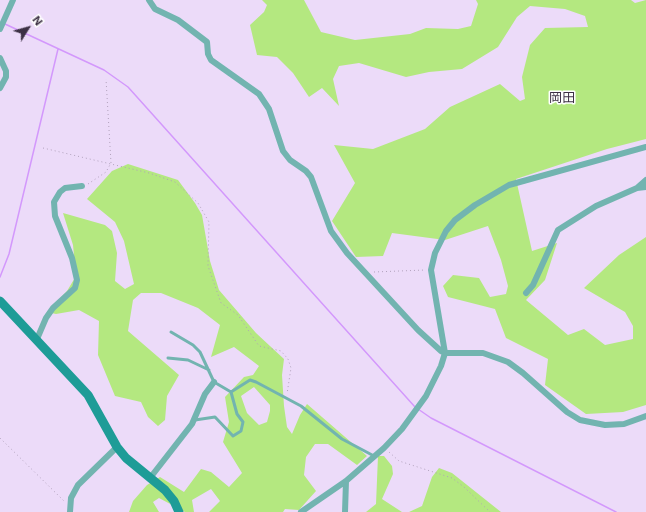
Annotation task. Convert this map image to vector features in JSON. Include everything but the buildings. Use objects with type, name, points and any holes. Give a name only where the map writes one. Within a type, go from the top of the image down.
[{"type":"street","points":[[0,29],[13,0]]},
{"type":"street","points":[[149,0],[155,8],[178,20],[207,42],[208,54],[211,60],[259,94],[269,109],[284,151],[290,160],[306,171],[311,177],[331,232],[347,253],[418,330],[444,353],[483,353],[508,362],[568,412],[580,420],[605,425],[624,424],[646,416]]},
{"type":"street","points":[[0,58],[6,71],[6,78],[0,88]]},
{"type":"street","points":[[301,512],[346,481],[384,448],[402,428],[426,396],[440,366],[444,353],[431,270],[435,253],[446,231],[455,220],[475,205],[508,185],[646,148]]},
{"type":"street","points":[[637,188],[646,180]]},
{"type":"street","points":[[37,339],[46,318],[53,308],[75,288],[77,280],[72,258],[55,216],[54,202],[60,192],[65,188],[82,186]]},
{"type":"street","points":[[526,293],[533,285],[558,230],[596,206],[637,188],[646,187]]},
{"type":"street","points":[[0,301],[88,395],[116,447],[126,458],[170,496],[179,512]]},
{"type":"street","points":[[150,478],[195,420],[206,394],[214,382]]},
{"type":"street","points":[[70,509],[71,498],[78,485],[116,447]]},
{"type":"street","points":[[345,512],[346,481]]},
{"type":"lane","points":[[171,332],[193,345],[200,352],[214,382],[231,392],[237,414],[244,422],[241,431],[233,436],[215,417],[195,420]]},
{"type":"lane","points":[[168,358],[188,360],[209,370]]},
{"type":"lane","points":[[231,392],[250,380],[287,398],[311,413],[342,440],[374,456]]},
{"type":"path","points":[[82,186],[92,182],[106,172],[111,164],[106,79]]},
{"type":"path","points":[[43,148],[149,172],[175,182],[198,202],[209,222],[208,266],[221,303],[238,315],[259,346],[281,351],[288,359],[291,368],[287,398]]},
{"type":"path","points":[[366,273],[431,270]]},
{"type":"path","points":[[0,438],[64,501],[70,509]]},
{"type":"path","points":[[384,448],[399,461],[452,478],[464,487],[490,512]]},
{"type":"green space","points":[[262,0],[304,0],[321,32],[355,40],[410,34],[426,28],[458,29],[471,26],[478,4],[476,0],[631,0],[635,3],[646,0],[646,139],[607,149],[516,179],[532,251],[557,243],[545,280],[526,300],[568,335],[584,329],[605,345],[633,339],[633,326],[625,312],[584,288],[619,255],[646,237],[646,405],[623,412],[586,414],[545,385],[548,359],[506,338],[495,309],[448,297],[443,286],[453,275],[479,278],[490,297],[506,294],[508,286],[501,260],[488,226],[445,240],[392,233],[383,256],[356,257],[332,221],[355,183],[334,145],[373,149],[425,129],[450,107],[500,84],[520,101],[525,99],[522,77],[530,45],[545,28],[588,27],[585,16],[565,9],[530,6],[517,17],[498,47],[462,69],[429,72],[406,77],[359,63],[339,66],[333,79],[339,106],[322,88],[309,97],[293,73],[277,57],[257,55],[250,25],[264,12],[267,5]]},
{"type":"green space","points":[[128,164],[178,180],[202,215],[210,261],[219,290],[256,333],[284,359],[282,375],[287,427],[292,434],[300,415],[307,404],[367,456],[357,465],[328,444],[315,444],[306,457],[304,475],[316,491],[299,510],[285,509],[283,512],[209,512],[220,501],[211,489],[192,500],[194,512],[185,512],[159,498],[153,502],[159,512],[129,512],[133,501],[147,485],[160,477],[184,492],[201,469],[211,472],[229,487],[242,473],[223,442],[229,422],[225,397],[244,377],[253,375],[259,366],[234,347],[211,357],[220,325],[198,308],[161,293],[141,293],[133,300],[128,331],[179,375],[167,396],[165,420],[158,426],[148,417],[141,402],[115,396],[98,355],[99,321],[79,310],[56,314],[47,312],[67,291],[76,276],[73,245],[63,213],[105,225],[112,231],[117,253],[115,281],[125,289],[134,284],[124,241],[115,222],[87,199],[112,171]],"holes":[[[254,387],[270,405],[267,422],[259,425],[247,413],[241,396]]]},
{"type":"green space","points":[[378,456],[384,456],[392,466],[393,474],[382,499],[402,512],[366,512],[376,504]]},
{"type":"green space","points":[[439,468],[452,473],[501,512],[409,512],[422,506],[432,477]]},
{"type":"waterway","points":[[5,24],[104,70],[128,87],[415,407]]},
{"type":"waterway","points":[[0,277],[9,254],[58,49]]},
{"type":"waterway","points":[[418,409],[431,418],[616,512]]},
{"type":"district","name":"岡田","points":[[562,98]]}]
